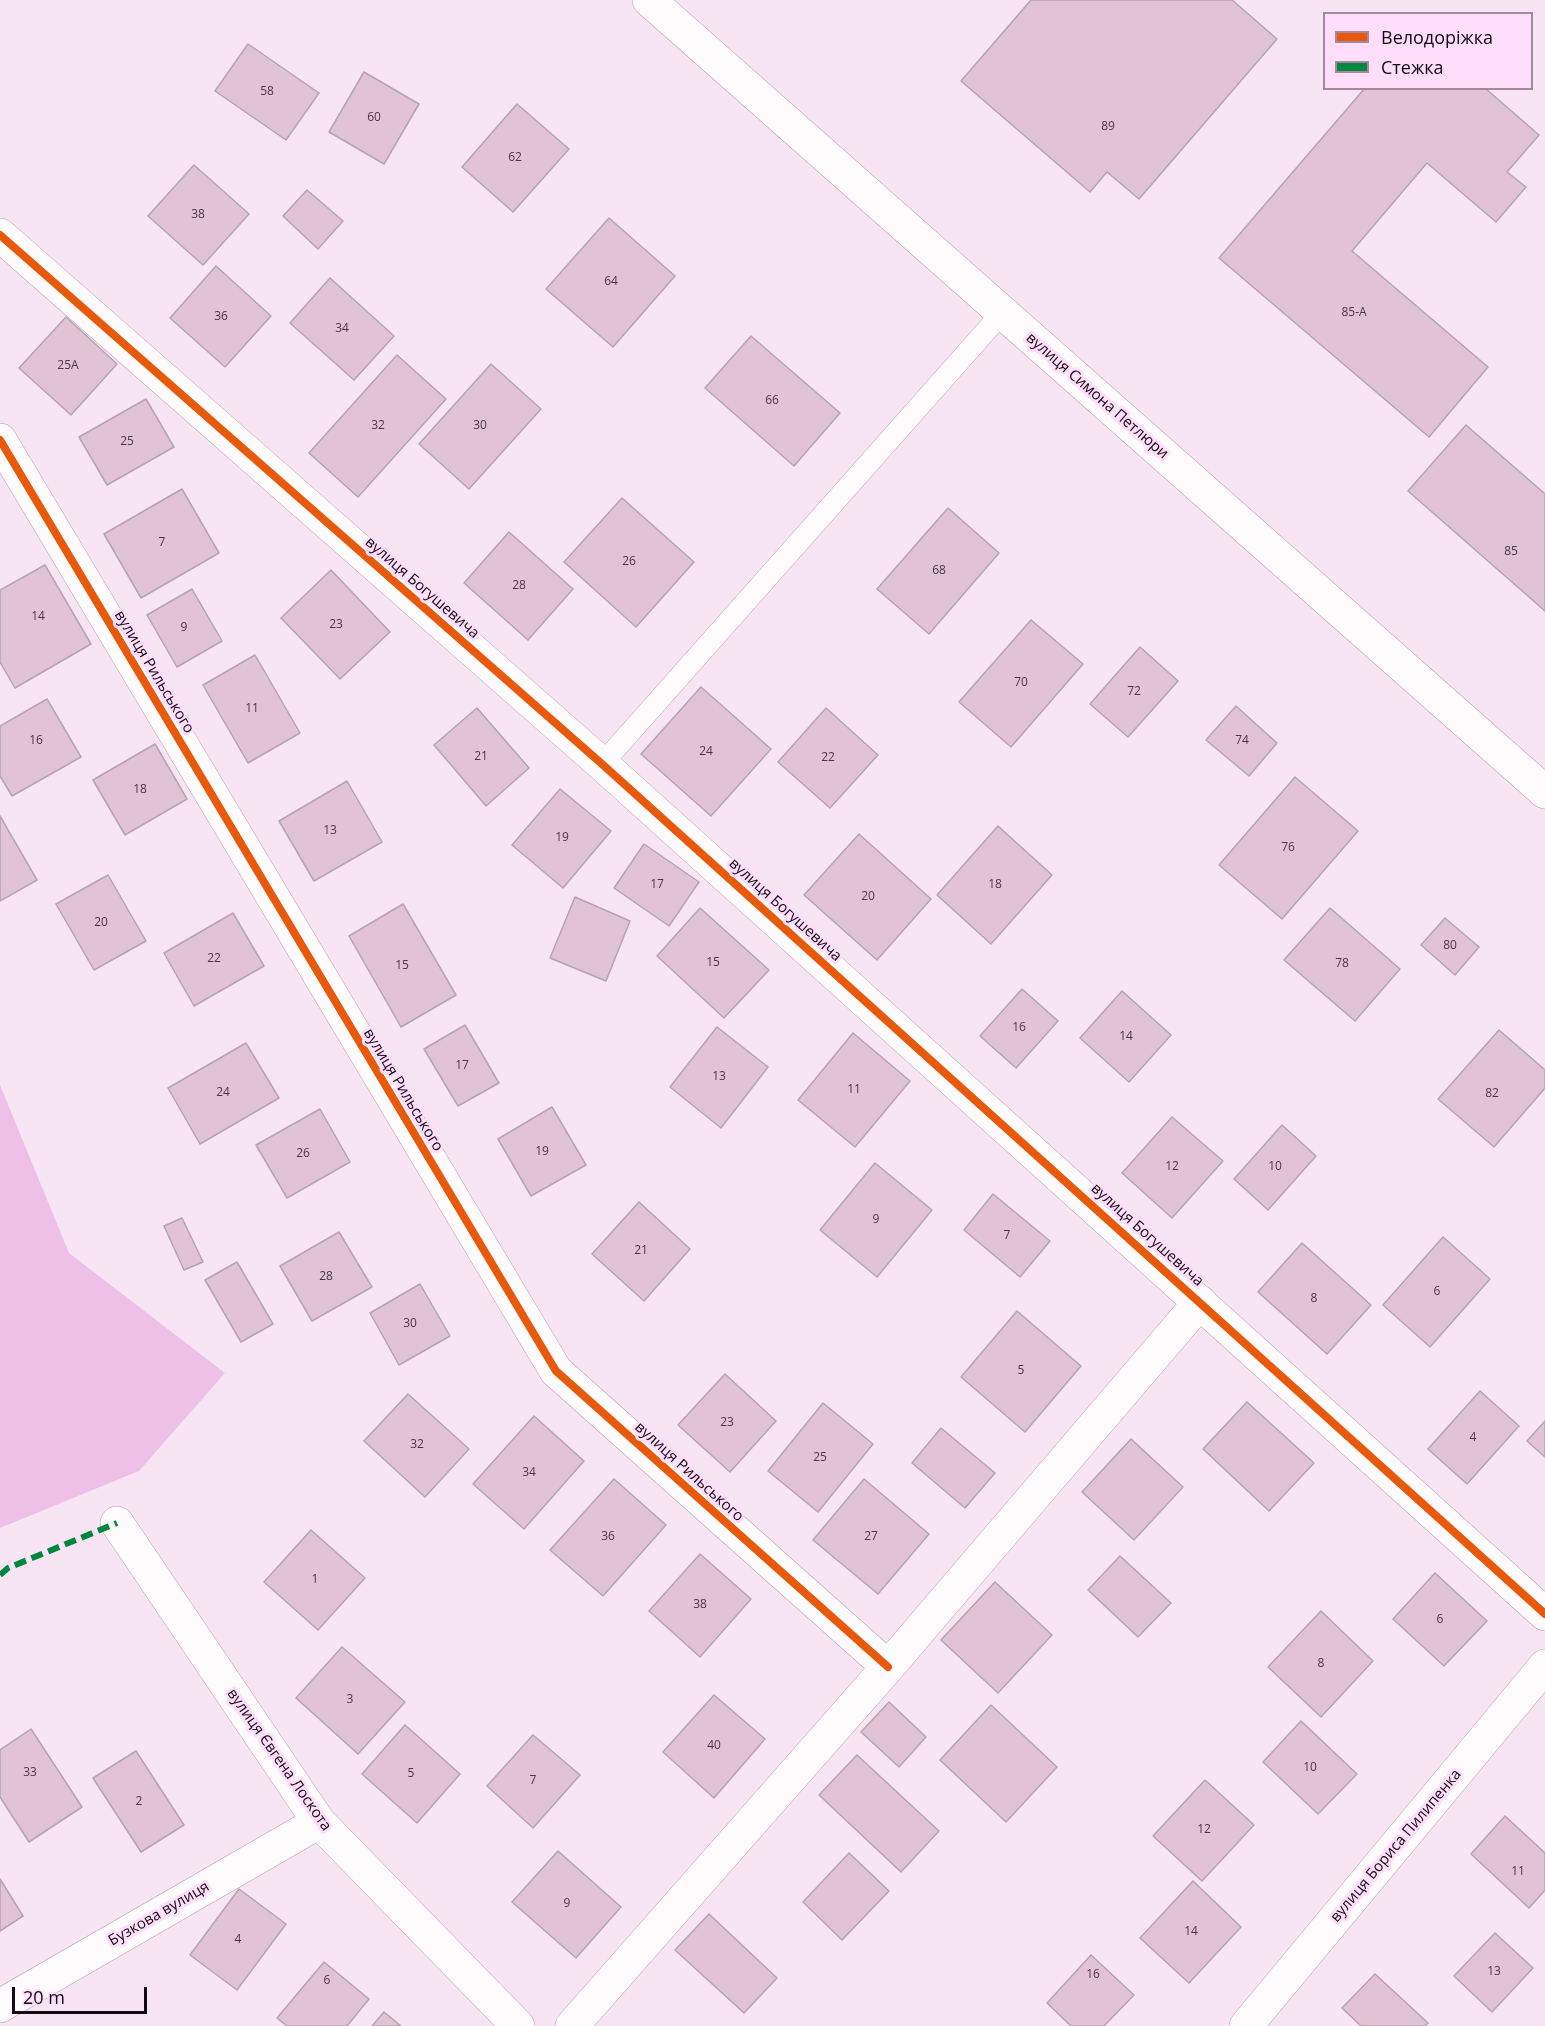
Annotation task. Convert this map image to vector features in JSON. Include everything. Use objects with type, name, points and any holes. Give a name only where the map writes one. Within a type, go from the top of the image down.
[{"type":"street","name":"вулиця Симона Петлюри","points":[[649,0],[1545,792]]},
{"type":"street","name":"вулиця Богушевича","points":[[0,235],[602,764],[1545,1614]]},
{"type":"street","name":"вулиця Рильського","points":[[0,440],[556,1371],[888,1668]]},
{"type":"street","points":[[572,2026],[888,1668],[1200,1302]]},
{"type":"street","name":"вулиця Євгена Лоскота","points":[[117,1523],[319,1822],[518,2026]]},
{"type":"street","name":"вулиця Бориса Пилипенка","points":[[1246,2026],[1545,1666]]},
{"type":"street","name":"Бузкова вулиця","points":[[0,2006],[319,1822]]},
{"type":"lane","points":[[602,764],[1002,313]]},
{"type":"shaded area","points":[[0,1085],[69,1253],[225,1373],[139,1471],[0,1528]]},
{"type":"building","points":[[1031,0],[1232,0],[1277,39],[1139,199],[1107,172],[1090,192],[961,81]]},
{"type":"building","points":[[248,44],[319,93],[286,140],[215,91]]},
{"type":"building","points":[[364,72],[419,104],[384,164],[329,132]]},
{"type":"building","points":[[1363,90],[1487,90],[1539,135],[1507,172],[1526,187],[1496,222],[1427,163],[1352,251],[1488,367],[1429,437],[1219,258]]},
{"type":"building","points":[[517,104],[569,149],[513,212],[462,167]]},
{"type":"building","points":[[194,165],[249,214],[203,265],[148,216]]},
{"type":"building","points":[[307,190],[343,221],[318,249],[283,216]]},
{"type":"building","points":[[609,218],[675,276],[613,347],[546,289]]},
{"type":"building","points":[[216,266],[271,316],[225,367],[170,318]]},
{"type":"building","points":[[330,278],[394,336],[354,380],[290,323]]},
{"type":"building","points":[[66,317],[117,364],[71,415],[19,368]]},
{"type":"building","points":[[751,336],[840,413],[794,466],[705,388]]},
{"type":"building","points":[[397,355],[446,399],[358,497],[309,453]]},
{"type":"building","points":[[491,364],[541,409],[469,489],[419,444]]},
{"type":"building","points":[[146,399],[174,447],[107,485],[79,437]]},
{"type":"building","points":[[1466,425],[1545,494],[1545,611],[1408,491]]},
{"type":"building","points":[[182,489],[219,553],[141,598],[104,534]]},
{"type":"building","points":[[622,498],[694,562],[636,627],[564,562]]},
{"type":"building","points":[[948,508],[999,553],[929,634],[877,589]]},
{"type":"building","points":[[509,532],[573,589],[528,640],[464,583]]},
{"type":"building","points":[[45,565],[91,644],[15,688],[0,662],[0,590]]},
{"type":"building","points":[[331,570],[390,632],[340,679],[281,618]]},
{"type":"building","points":[[192,589],[222,641],[177,667],[147,615]]},
{"type":"building","points":[[1031,620],[1083,664],[1011,747],[959,702]]},
{"type":"building","points":[[1140,647],[1178,681],[1128,737],[1090,704]]},
{"type":"building","points":[[255,655],[300,733],[248,763],[203,685]]},
{"type":"building","points":[[701,687],[771,749],[711,816],[641,754]]},
{"type":"building","points":[[47,699],[81,757],[12,796],[0,776],[0,726]]},
{"type":"building","points":[[1236,706],[1277,743],[1249,776],[1206,740]]},
{"type":"building","points":[[477,708],[529,768],[486,806],[434,745]]},
{"type":"building","points":[[826,708],[878,755],[830,808],[778,762]]},
{"type":"building","points":[[155,744],[187,799],[125,835],[93,780]]},
{"type":"building","points":[[1295,777],[1358,831],[1282,919],[1219,865]]},
{"type":"building","points":[[347,781],[382,842],[314,881],[279,821]]},
{"type":"building","points":[[560,789],[611,831],[563,888],[512,845]]},
{"type":"building","points":[[0,816],[37,880],[0,901]]},
{"type":"building","points":[[998,826],[1052,875],[991,944],[937,895]]},
{"type":"building","points":[[859,834],[931,899],[877,960],[804,895]]},
{"type":"building","points":[[644,844],[699,882],[669,926],[614,888]]},
{"type":"building","points":[[108,875],[146,941],[94,970],[56,904]]},
{"type":"building","points":[[575,897],[630,921],[606,981],[550,958]]},
{"type":"building","points":[[403,904],[456,995],[401,1027],[349,936]]},
{"type":"building","points":[[700,908],[769,970],[724,1018],[657,956]]},
{"type":"building","points":[[1330,908],[1400,969],[1355,1021],[1284,960]]},
{"type":"building","points":[[233,913],[264,966],[194,1006],[164,953]]},
{"type":"building","points":[[1445,918],[1479,947],[1455,975],[1421,945]]},
{"type":"building","points":[[1022,989],[1058,1021],[1016,1068],[980,1036]]},
{"type":"building","points":[[1122,991],[1171,1035],[1129,1082],[1080,1038]]},
{"type":"building","points":[[465,1025],[499,1083],[458,1106],[424,1049]]},
{"type":"building","points":[[717,1027],[768,1067],[721,1128],[670,1087]]},
{"type":"building","points":[[1499,1030],[1545,1070],[1545,1088],[1494,1147],[1438,1099]]},
{"type":"building","points":[[853,1033],[910,1081],[855,1147],[798,1100]]},
{"type":"building","points":[[246,1043],[279,1098],[200,1144],[168,1088]]},
{"type":"building","points":[[552,1107],[586,1165],[531,1196],[498,1139]]},
{"type":"building","points":[[320,1109],[350,1162],[287,1198],[256,1145]]},
{"type":"building","points":[[1172,1117],[1223,1161],[1172,1218],[1122,1173]]},
{"type":"building","points":[[1282,1125],[1316,1156],[1268,1210],[1234,1179]]},
{"type":"building","points":[[875,1163],[932,1210],[877,1277],[820,1230]]},
{"type":"building","points":[[993,1194],[1050,1241],[1020,1277],[964,1230]]},
{"type":"building","points":[[639,1202],[690,1249],[644,1301],[592,1254]]},
{"type":"building","points":[[182,1218],[203,1262],[184,1270],[164,1226]]},
{"type":"building","points":[[339,1232],[372,1287],[312,1321],[280,1266]]},
{"type":"building","points":[[1443,1237],[1490,1279],[1430,1347],[1383,1305]]},
{"type":"building","points":[[1302,1243],[1371,1305],[1327,1354],[1258,1292]]},
{"type":"building","points":[[237,1262],[273,1324],[241,1342],[205,1280]]},
{"type":"building","points":[[420,1284],[450,1336],[399,1365],[370,1313]]},
{"type":"building","points":[[1017,1311],[1081,1366],[1025,1432],[961,1377]]},
{"type":"building","points":[[725,1374],[776,1421],[730,1472],[678,1425]]},
{"type":"building","points":[[1480,1391],[1519,1426],[1467,1484],[1428,1449]]},
{"type":"building","points":[[408,1394],[469,1449],[425,1497],[364,1441]]},
{"type":"building","points":[[1247,1402],[1314,1463],[1269,1511],[1203,1449]]},
{"type":"building","points":[[823,1403],[873,1444],[818,1512],[768,1471]]},
{"type":"building","points":[[534,1416],[584,1461],[524,1529],[473,1484]]},
{"type":"building","points":[[1545,1421],[1545,1457],[1527,1441]]},
{"type":"building","points":[[941,1428],[995,1473],[965,1508],[912,1463]]},
{"type":"building","points":[[1131,1439],[1183,1487],[1134,1540],[1082,1492]]},
{"type":"building","points":[[614,1479],[666,1525],[603,1596],[550,1550]]},
{"type":"building","points":[[864,1479],[929,1534],[878,1594],[813,1540]]},
{"type":"building","points":[[311,1530],[365,1578],[318,1630],[264,1582]]},
{"type":"building","points":[[700,1554],[751,1599],[700,1657],[649,1611]]},
{"type":"building","points":[[1120,1556],[1171,1603],[1138,1637],[1088,1590]]},
{"type":"building","points":[[1435,1573],[1487,1621],[1444,1666],[1393,1619]]},
{"type":"building","points":[[995,1582],[1052,1635],[998,1693],[941,1640]]},
{"type":"building","points":[[1321,1611],[1373,1661],[1321,1717],[1268,1667]]},
{"type":"building","points":[[342,1647],[405,1702],[358,1754],[296,1698]]},
{"type":"building","points":[[714,1695],[765,1739],[714,1798],[663,1752]]},
{"type":"building","points":[[889,1702],[926,1737],[899,1767],[861,1732]]},
{"type":"building","points":[[991,1705],[1057,1767],[1006,1822],[940,1760]]},
{"type":"building","points":[[1301,1721],[1357,1774],[1318,1814],[1263,1762]]},
{"type":"building","points":[[405,1725],[460,1774],[417,1823],[362,1774]]},
{"type":"building","points":[[31,1729],[82,1807],[29,1842],[0,1797],[0,1750]]},
{"type":"building","points":[[533,1735],[580,1775],[533,1828],[487,1786]]},
{"type":"building","points":[[136,1751],[184,1825],[141,1852],[93,1778]]},
{"type":"building","points":[[857,1755],[939,1831],[901,1872],[819,1795]]},
{"type":"building","points":[[1205,1780],[1254,1825],[1202,1881],[1153,1836]]},
{"type":"building","points":[[1505,1816],[1545,1853],[1545,1890],[1529,1908],[1471,1854]]},
{"type":"building","points":[[558,1851],[621,1907],[576,1958],[512,1902]]},
{"type":"building","points":[[849,1853],[889,1891],[842,1940],[803,1902]]},
{"type":"building","points":[[0,1879],[23,1916],[0,1931]]},
{"type":"building","points":[[1193,1881],[1241,1927],[1189,1983],[1140,1938]]},
{"type":"building","points":[[239,1889],[286,1924],[237,1990],[190,1955]]},
{"type":"building","points":[[709,1914],[777,1978],[744,2013],[675,1950]]},
{"type":"building","points":[[1495,1933],[1533,1968],[1492,2012],[1454,1976]]},
{"type":"building","points":[[1091,1955],[1134,1995],[1104,2026],[1071,2026],[1047,2003]]},
{"type":"building","points":[[324,1962],[369,1999],[347,2026],[287,2026],[277,2018]]},
{"type":"building","points":[[1375,1974],[1428,2023],[1425,2026],[1361,2026],[1342,2008]]},
{"type":"building","points":[[384,2012],[401,2026],[372,2026]]},
{"type":"marked path","points":[[0,1575],[8,1568],[117,1523]]},
{"type":"cycle path","points":[[0,235],[602,764],[1545,1614]]},
{"type":"cycle path","points":[[0,440],[556,1371],[888,1667]]}]
